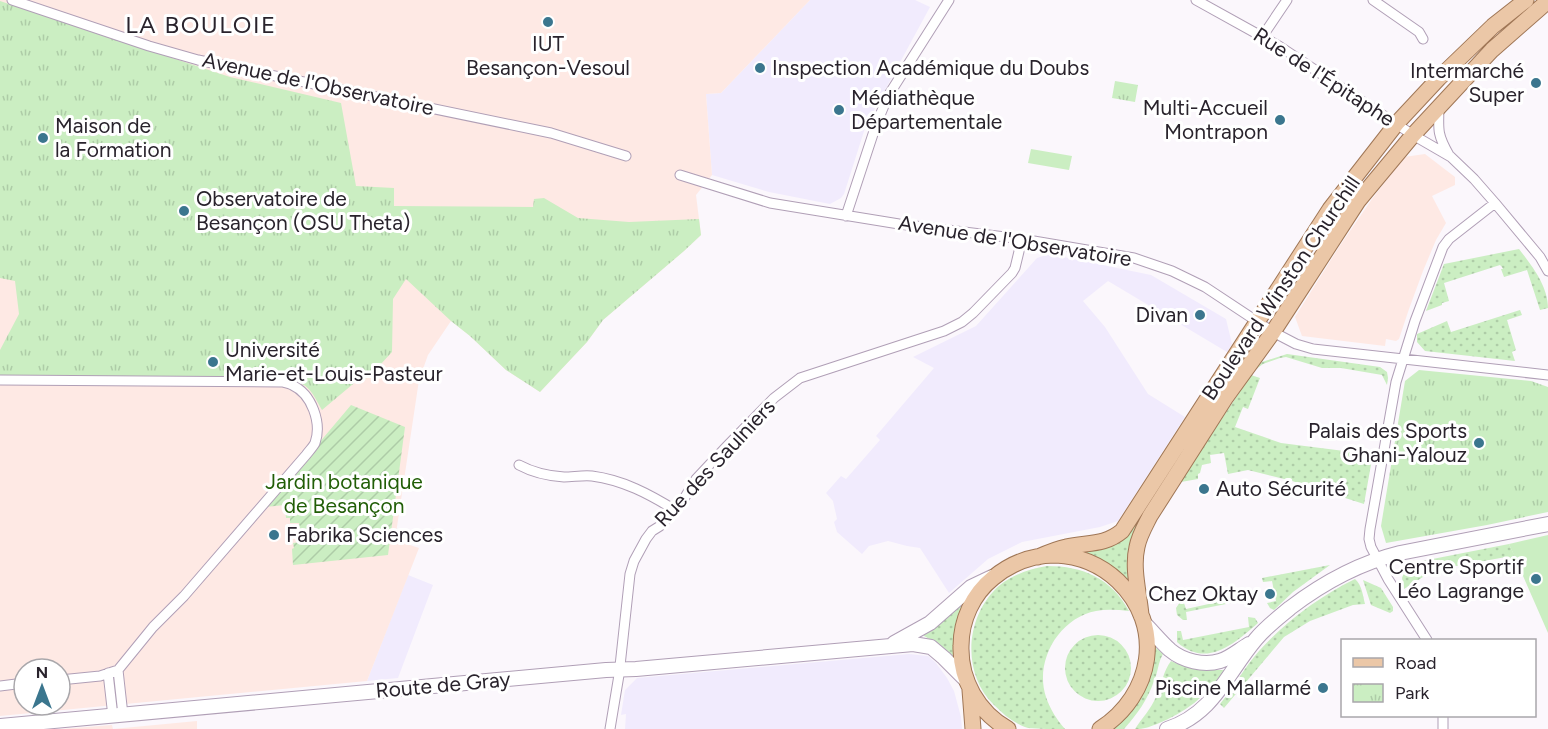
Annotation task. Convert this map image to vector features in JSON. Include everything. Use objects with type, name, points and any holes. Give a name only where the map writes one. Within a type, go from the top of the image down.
[{"type":"main road","name":"Boulevard Winston Churchill","points":[[999,573],[1018,563],[1063,547],[1106,541],[1122,531],[1330,208],[1396,123],[1493,26],[1526,0]]},
{"type":"main road","name":"Boulevard Winston Churchill","points":[[1100,729],[1124,710],[1135,695],[1147,660],[1147,641],[1136,568],[1136,550],[1145,524],[1226,397],[1273,332],[1358,201],[1413,135],[1492,50],[1548,1]]},
{"type":"main road","points":[[1167,729],[1190,718],[1209,703],[1255,640],[1273,622],[1307,595],[1341,574],[1377,559],[1400,553],[1548,524]]},
{"type":"main road","points":[[1038,557],[1061,555],[1072,557],[1095,564],[1105,570],[1130,594],[1142,619],[1171,651],[1182,658],[1196,662],[1221,661],[1255,640]]},
{"type":"main road","points":[[973,729],[968,684],[962,662],[962,631],[968,612],[978,594],[999,573]]},
{"type":"main road","name":"Route de Gray","points":[[886,647],[930,623],[971,587],[999,573]]},
{"type":"main road","name":"Route de Gray","points":[[0,726],[117,711],[913,644],[932,647],[968,684]]},
{"type":"main road","points":[[968,684],[974,697],[987,713],[1008,729]]},
{"type":"street","name":"Avenue de l'Observatoire","points":[[12,0],[198,60],[552,133],[626,156]]},
{"type":"street","points":[[846,216],[888,96],[949,0]]},
{"type":"street","name":"Rue de l'Épitaphe","points":[[1196,0],[1262,37],[1451,157],[1495,203],[1540,257],[1548,271]]},
{"type":"street","points":[[1262,37],[1287,0]]},
{"type":"street","points":[[1373,0],[1419,32],[1424,39]]},
{"type":"street","name":"Rue de l'Épitaphe","points":[[1439,107],[1440,138],[1451,157]]},
{"type":"street","name":"Avenue de l'Observatoire","points":[[680,175],[770,203],[846,216],[1022,238],[1134,258],[1172,271],[1204,287],[1273,332],[1296,344],[1313,349],[1548,375]]},
{"type":"street","points":[[1425,639],[1377,559],[1369,539],[1370,529],[1394,394],[1415,321],[1443,247],[1449,239],[1495,203]]},
{"type":"street","name":"Rue des Saulniers","points":[[610,729],[630,574],[645,539],[675,510],[696,479],[774,398],[800,378],[944,331],[962,322],[974,313],[1015,268],[1022,238]]},
{"type":"street","points":[[0,380],[283,382],[292,385],[304,394],[315,413],[317,427],[314,444],[184,596],[113,671],[100,676],[72,679]]},
{"type":"street","points":[[519,465],[547,475],[592,476],[626,484],[675,510]]},
{"type":"street","points":[[113,671],[117,711]]},
{"type":"shaded area","name":"Université Marie-et-Louis-Pasteur","points":[[0,0],[810,0],[721,93],[706,94],[712,175],[696,195],[701,235],[603,320],[587,342],[540,392],[506,370],[451,321],[428,355],[419,380],[395,540],[419,548],[367,681],[72,709],[72,657],[12,657],[12,715],[0,716]]},
{"type":"shaded area","points":[[810,0],[915,0],[930,7],[866,125],[844,194],[830,204],[769,192],[712,175],[706,94],[721,93]]},
{"type":"shaded area","points":[[1425,154],[1455,177],[1455,185],[1432,196],[1446,223],[1423,271],[1399,339],[1396,341],[1386,339],[1385,346],[1302,336],[1295,317],[1339,247],[1404,157]]},
{"type":"shaded area","points":[[1049,254],[1151,275],[1226,319],[1232,344],[1227,352],[1108,281],[1083,301],[1105,327],[1148,394],[1185,417],[1118,521],[1100,527],[1022,542],[988,559],[949,593],[920,548],[888,541],[869,546],[862,554],[837,532],[833,501],[826,493],[841,476],[846,479],[880,440],[876,436],[934,368],[913,357],[976,326],[1037,258]]},
{"type":"shaded area","points":[[408,575],[433,585],[398,678],[367,681]]},
{"type":"shaded area","points":[[909,654],[928,656],[947,678],[954,691],[962,729],[625,729],[626,714],[621,715],[625,690],[637,678]]},
{"type":"shaded area","points":[[197,721],[197,729],[113,729]]},
{"type":"shaded area","points":[[112,725],[113,729],[61,729]]},
{"type":"green space","name":"Observatoire de Besançon (OSU Theta)","points":[[0,1],[230,77],[341,103],[356,186],[394,188],[394,206],[533,207],[534,199],[544,198],[578,218],[629,222],[699,219],[701,235],[603,320],[587,342],[540,392],[506,370],[406,279],[393,299],[392,352],[368,378],[359,379],[322,410],[307,387],[297,382],[281,379],[0,380],[0,350],[19,314],[15,281],[0,278]]},
{"type":"green space","points":[[1115,81],[1138,85],[1135,102],[1112,98]]},
{"type":"green space","points":[[1031,149],[1072,156],[1069,170],[1028,163]]},
{"type":"green space","points":[[1519,249],[1542,284],[1548,308],[1540,310],[1527,270],[1504,277],[1500,265],[1444,283],[1449,301],[1426,311],[1444,264]]},
{"type":"green space","points":[[1520,310],[1522,315],[1507,320],[1516,350],[1512,352],[1515,361],[1425,351],[1417,342],[1417,334],[1447,321],[1451,332]]},
{"type":"green space","points":[[1287,354],[1380,367],[1387,372],[1387,385],[1382,375],[1341,368],[1322,368],[1286,357],[1263,364],[1255,370],[1262,362]]},
{"type":"green space","name":"Palais des Sports Ghani-Yalouz","points":[[1419,370],[1531,381],[1548,387],[1548,512],[1386,543],[1381,526],[1405,381]]},
{"type":"green space","points":[[1251,375],[1260,378],[1248,409],[1243,407],[1235,427],[1281,443],[1368,454],[1372,459],[1364,504],[1292,481],[1248,470],[1228,474],[1224,453],[1210,455],[1211,463],[1202,465],[1198,479],[1181,482]]},
{"type":"green space","name":"Jardin botanique de Besançon","points":[[351,405],[405,427],[388,555],[293,565],[293,543],[300,542],[299,523],[290,523],[290,518],[286,518],[285,505],[265,507]]},
{"type":"green space","points":[[1142,512],[1135,532],[1130,583],[1122,575],[1079,552]]},
{"type":"green space","name":"Centre Sportif Léo Lagrange","points":[[1548,535],[1548,633],[1509,544]]},
{"type":"green space","points":[[1509,544],[1521,570],[1509,572],[1506,557],[1434,570],[1404,589],[1402,578],[1407,564]]},
{"type":"green space","points":[[1330,565],[1293,592],[1274,610],[1270,608],[1267,603],[1276,601],[1272,581],[1263,582],[1262,578]]},
{"type":"green space","points":[[1047,566],[1072,568],[1095,576],[1114,590],[1129,611],[1100,610],[1083,615],[1071,622],[1053,643],[1047,656],[1043,683],[1050,706],[1065,729],[1028,728],[1010,719],[983,692],[972,661],[974,628],[988,597],[1011,578],[1028,570]]},
{"type":"green space","points":[[1355,579],[1361,587],[1365,604],[1353,605],[1310,621],[1284,637],[1224,708],[1220,704],[1269,640],[1316,602]]},
{"type":"green space","points":[[1363,580],[1381,588],[1393,607],[1393,611],[1390,613],[1371,605]]},
{"type":"green space","points":[[1244,588],[1251,590],[1255,596],[1253,603],[1248,607],[1246,600],[1186,612],[1187,620],[1177,615],[1176,608],[1183,600],[1186,609],[1245,596]]},
{"type":"green space","points":[[964,602],[966,603],[955,658],[924,635]]},
{"type":"green space","points":[[1248,617],[1255,618],[1258,623],[1240,638],[1220,650],[1199,653],[1188,650],[1177,642],[1177,631],[1181,631],[1183,640],[1249,627]]},
{"type":"green space","points":[[1098,635],[1110,638],[1121,645],[1128,656],[1131,668],[1128,680],[1121,691],[1110,698],[1098,701],[1086,698],[1075,691],[1068,680],[1065,668],[1068,656],[1075,645],[1086,638]]},
{"type":"green space","points":[[1153,645],[1163,654],[1148,695],[1124,729],[1113,729],[1132,711],[1145,690],[1151,671]]},
{"type":"green space","points":[[1171,661],[1184,666],[1225,670],[1210,689],[1186,709],[1157,724],[1135,729],[1154,701]]},
{"type":"place","name":"IUT Besançon-Vesoul","points":[[548,22]]},
{"type":"place","name":"Inspection Académique du Doubs","points":[[760,68]]},
{"type":"place","name":"Intermarché Super","points":[[1536,83]]},
{"type":"place","name":"Médiathèque Départementale","points":[[839,110]]},
{"type":"place","name":"Multi-Accueil Montrapon","points":[[1280,120]]},
{"type":"place","name":"Maison de la Formation","points":[[43,138]]},
{"type":"place","name":"Observatoire de Besançon (OSU Theta)","points":[[184,211]]},
{"type":"place","name":"Divan","points":[[1200,315]]},
{"type":"place","name":"Université Marie-et-Louis-Pasteur","points":[[213,362]]},
{"type":"place","name":"Palais des Sports Ghani-Yalouz","points":[[1479,443]]},
{"type":"place","name":"Auto Sécurité","points":[[1204,489]]},
{"type":"place","name":"Fabrika Sciences","points":[[274,535]]},
{"type":"place","name":"Centre Sportif Léo Lagrange","points":[[1536,579]]},
{"type":"place","name":"Chez Oktay","points":[[1270,594]]},
{"type":"place","name":"Piscine Mallarmé","points":[[1323,688]]},
{"type":"district","name":"LA BOULOIE","points":[[201,25]]}]
